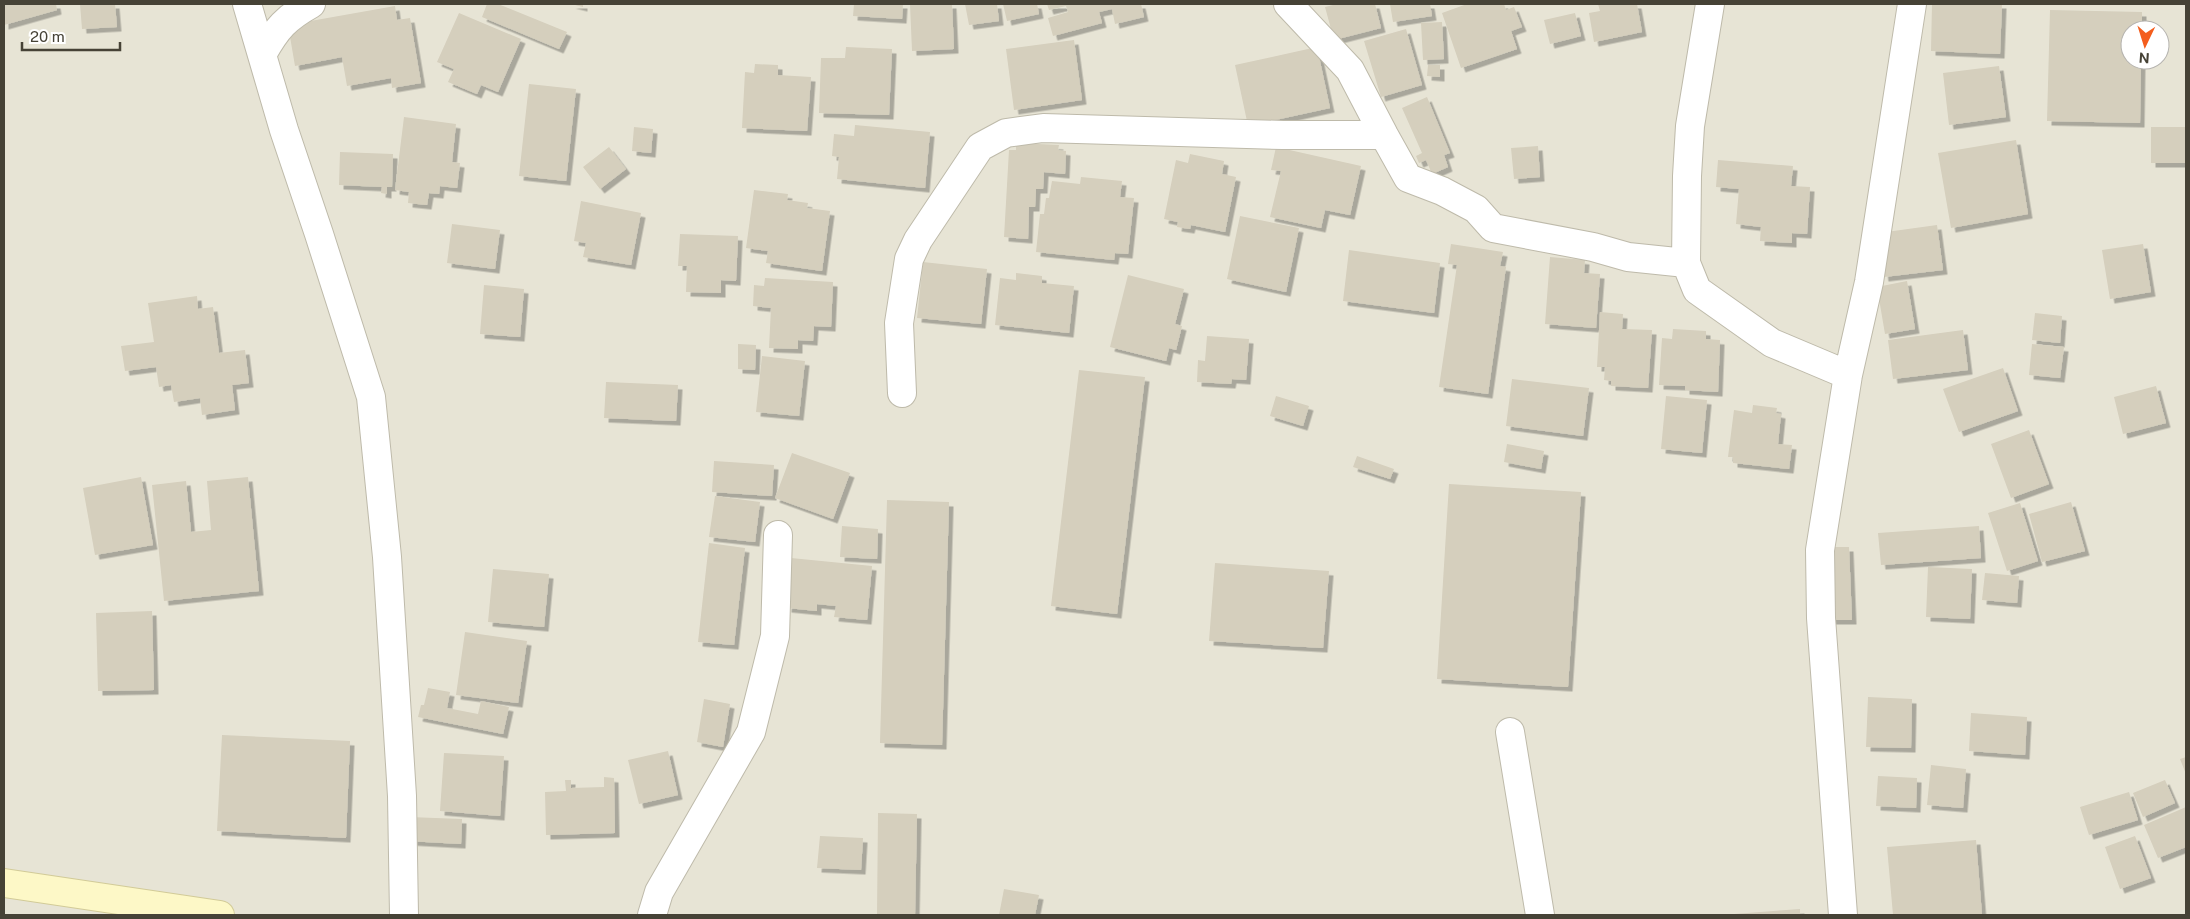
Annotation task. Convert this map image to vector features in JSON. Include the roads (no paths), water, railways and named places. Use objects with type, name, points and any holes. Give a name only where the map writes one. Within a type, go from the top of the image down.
[{"type":"street","points":[[247,4],[284,130],[371,397],[387,557],[400,766],[404,915]]},
{"type":"street","points":[[262,53],[272,36],[287,19],[311,4]]},
{"type":"street","points":[[1288,4],[1350,70],[1408,178],[1442,191],[1476,209],[1493,228],[1593,247],[1628,257],[1686,264]]},
{"type":"street","points":[[1710,4],[1690,126],[1687,176],[1686,264],[1697,290],[1772,344],[1848,375]]},
{"type":"street","points":[[1843,915],[1821,618],[1820,550],[1848,375],[1869,282],[1912,4]]},
{"type":"street","points":[[902,393],[899,324],[909,259],[918,240],[980,147],[1006,133],[1043,128],[1384,136]]},
{"type":"street","points":[[652,915],[658,892],[751,732],[775,636],[778,535]]},
{"type":"street","points":[[1510,732],[1540,915]]},
{"type":"street","points":[[4,884],[220,915]]}]
